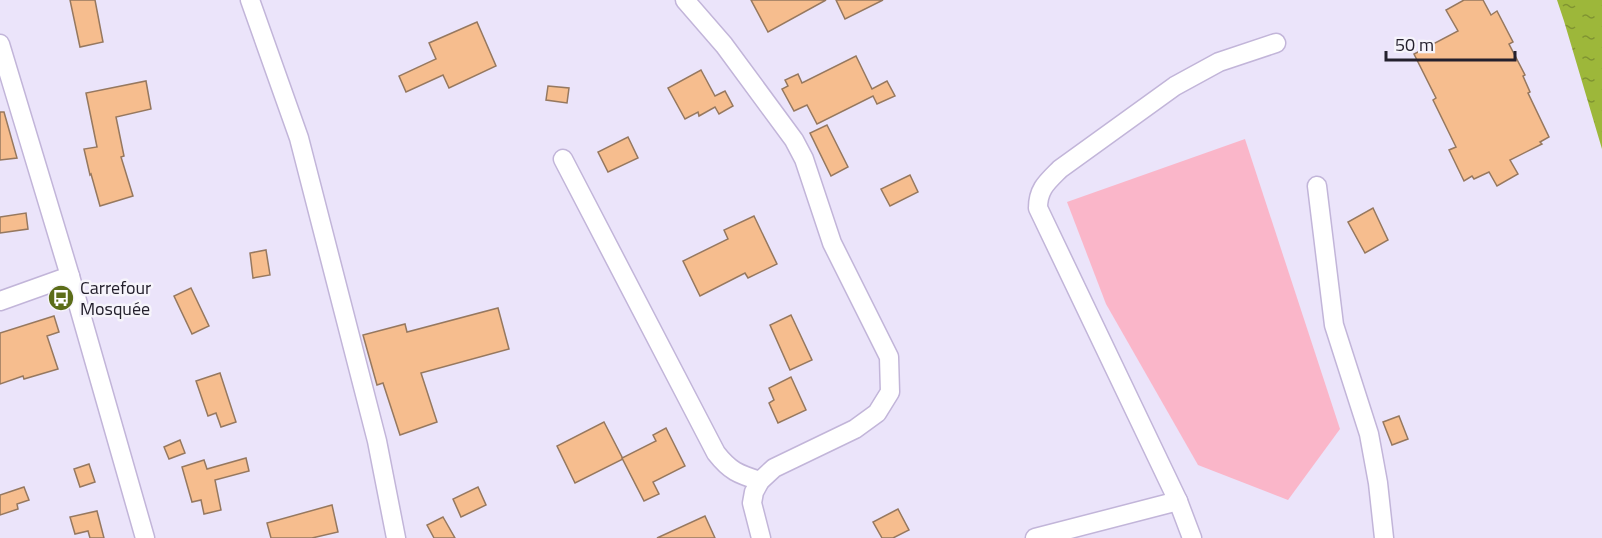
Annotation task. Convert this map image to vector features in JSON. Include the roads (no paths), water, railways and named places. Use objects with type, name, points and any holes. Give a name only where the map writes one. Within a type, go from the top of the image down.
[{"type":"street","points":[[250,0],[302,150],[376,441],[396,538]]},
{"type":"street","points":[[685,0],[724,45],[794,140],[804,159],[832,243],[889,357],[890,392],[876,413],[855,429],[774,468],[760,481],[754,492],[752,503],[761,538]]},
{"type":"street","points":[[1192,538],[1178,501],[1038,208],[1038,195],[1048,180],[1060,169],[1175,86],[1219,62],[1276,43]]},
{"type":"street","points":[[0,44],[70,276],[144,538]]},
{"type":"street","points":[[563,159],[716,453],[728,468],[740,475],[760,481]]},
{"type":"street","points":[[1317,186],[1334,325],[1369,434],[1378,483],[1384,538]]},
{"type":"street","points":[[0,301],[70,276]]},
{"type":"street","points":[[1035,538],[1178,501]]},
{"type":"water","points":[[1557,0],[1602,0],[1602,149],[1564,21]]},
{"type":"place","name":"Carrefour Mosquée","points":[[61,298]]}]
